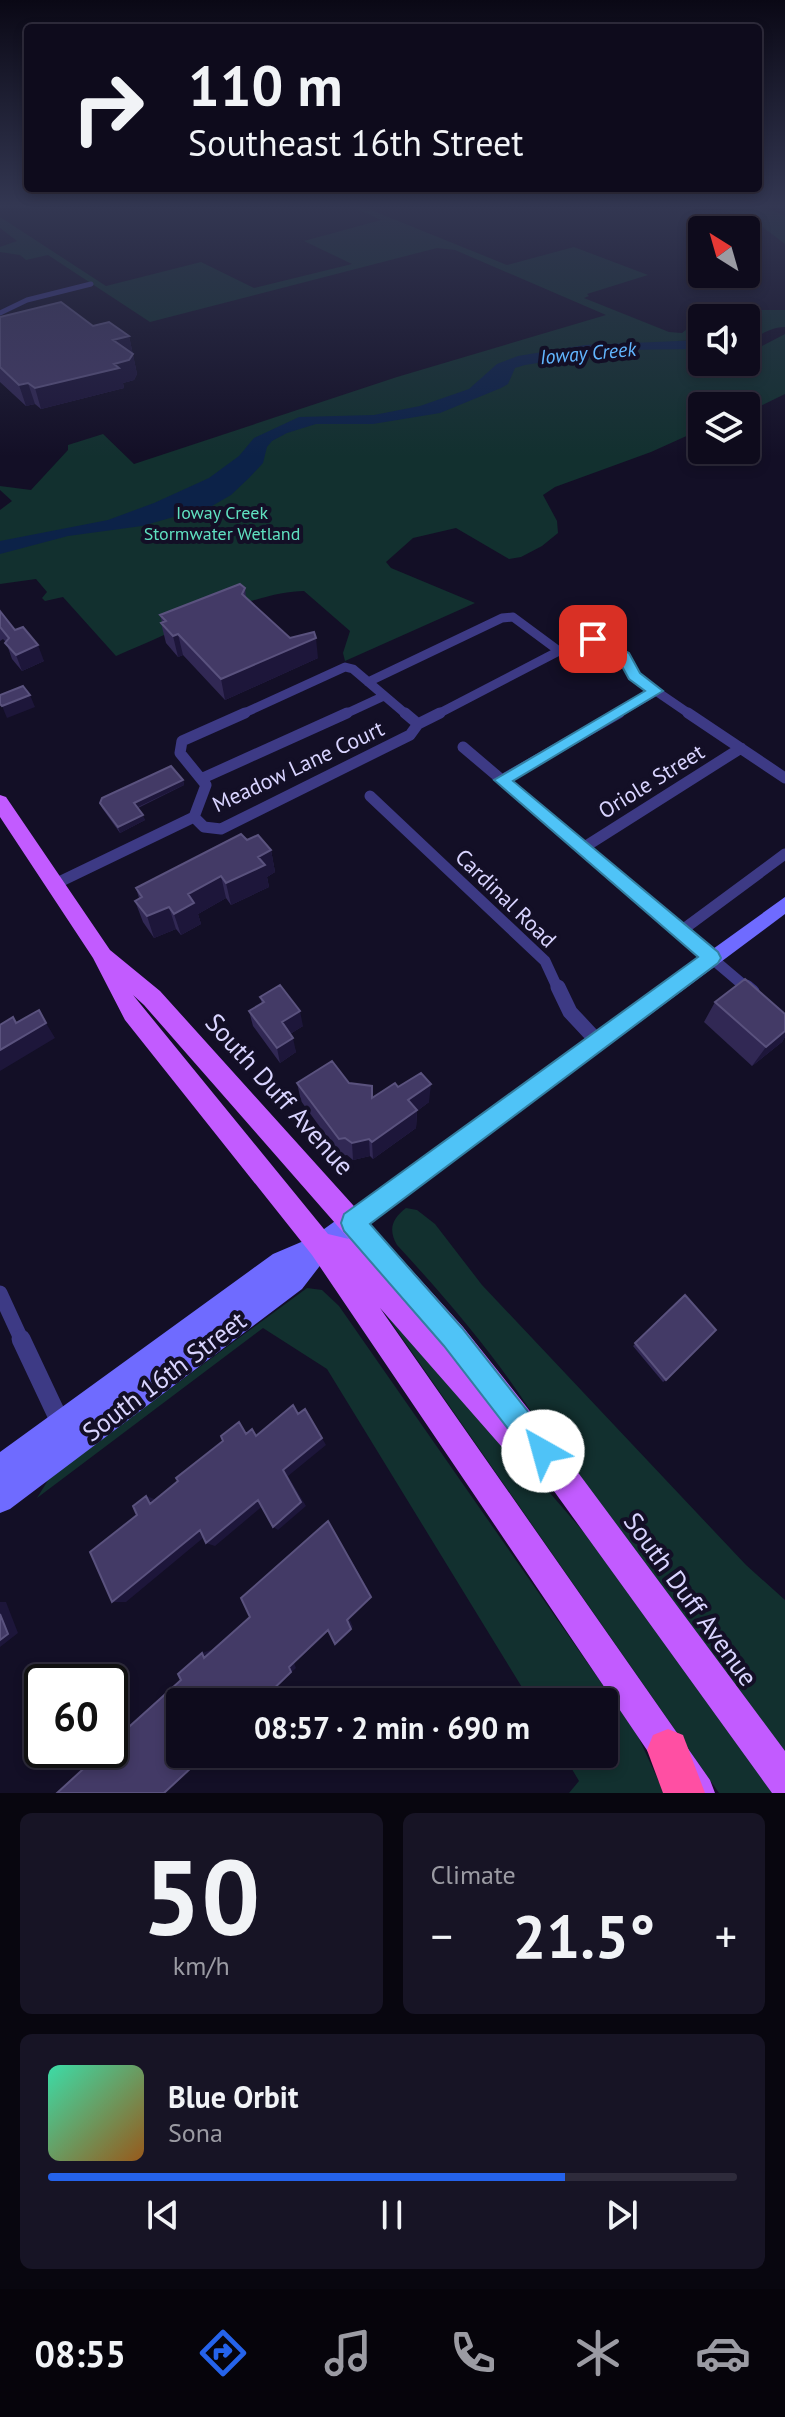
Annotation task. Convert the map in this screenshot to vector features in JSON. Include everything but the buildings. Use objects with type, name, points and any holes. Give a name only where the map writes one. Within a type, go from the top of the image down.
[{"type":"highway","points":[[668,1750],[684,1793]]},
{"type":"main road","name":"South Duff Avenue","points":[[0,802],[101,953],[133,1013],[321,1246],[697,1793]]},
{"type":"main road","name":"South 16th Street","points":[[0,1499],[293,1280],[321,1246],[785,904]]},
{"type":"main road","name":"South Duff Avenue","points":[[101,953],[152,998],[453,1337],[601,1529],[785,1780]]},
{"type":"main road","name":"South 16th Street","points":[[0,1468],[281,1262],[321,1246]]},
{"type":"main road","points":[[321,1246],[341,1249],[362,1267],[520,1446],[601,1529]]},
{"type":"street","points":[[0,313],[27,300],[68,290]]},
{"type":"street","points":[[368,682],[502,618],[513,617],[559,651]]},
{"type":"street","name":"Meadow Lane Court","points":[[194,817],[204,827],[221,829],[410,735],[418,724],[559,651],[593,639],[624,656],[634,676],[785,778]]},
{"type":"street","name":"Meadow Lane Court","points":[[55,884],[194,817],[206,785],[180,753],[182,741],[345,667],[353,669],[418,724]]},
{"type":"street","points":[[502,780],[656,691]]},
{"type":"street","name":"Meadow Lane Court","points":[[203,778],[384,696]]},
{"type":"street","points":[[463,747],[762,1000]]},
{"type":"street","name":"Oriole Street","points":[[583,848],[741,748]]},
{"type":"street","name":"Cardinal Road","points":[[370,796],[545,961],[570,1012],[598,1042]]},
{"type":"street","points":[[681,931],[785,854]]},
{"type":"street","points":[[0,1293],[61,1424]]},
{"type":"green space","name":"Ioway Creek Stormwater Wetland","points":[[101,290],[275,290],[150,322]]},
{"type":"green space","name":"Ioway Creek Stormwater Wetland","points":[[547,290],[601,290],[584,298],[669,332],[682,333],[688,328],[688,341],[678,341],[688,344],[688,376],[760,376],[760,346],[785,334],[785,394],[760,406],[760,392],[688,392],[688,435],[555,487],[543,495],[557,521],[558,533],[542,546],[521,557],[509,559],[456,528],[413,538],[386,562],[391,568],[475,603],[345,661],[343,653],[350,631],[304,591],[260,598],[235,606],[116,656],[63,597],[45,601],[42,598],[47,592],[36,579],[0,584],[0,510],[12,501],[0,490],[0,486],[31,490],[68,450],[68,445],[103,434],[134,464],[397,377],[606,315]]},
{"type":"green space","points":[[760,310],[785,310],[785,327],[760,334]]},
{"type":"green space","points":[[406,1208],[417,1210],[435,1224],[482,1285],[746,1565],[785,1600],[785,1757],[549,1440],[497,1363],[397,1245],[393,1225]]},
{"type":"green space","points":[[307,1288],[322,1290],[339,1306],[605,1688],[522,1688],[327,1369],[263,1328],[37,1498],[50,1477]]},
{"type":"green space","points":[[392,1310],[594,1544],[776,1793],[719,1793],[386,1315]]},
{"type":"green space","points":[[618,1707],[637,1734],[664,1793],[569,1793],[579,1781],[571,1768],[618,1768]]},
{"type":"water","name":"Ioway Creek","points":[[688,341],[688,349],[618,350],[525,365],[515,368],[508,384],[501,388],[440,413],[373,424],[316,424],[272,441],[263,463],[231,495],[212,506],[142,526],[68,536],[0,554],[0,541],[108,520],[209,478],[239,456],[254,438],[299,417],[374,415],[420,406],[469,389],[497,364],[518,356],[585,345]]},
{"type":"route","points":[[543,1451],[453,1337],[352,1223],[711,958],[502,780],[656,691],[634,676],[624,656],[593,639]]}]
